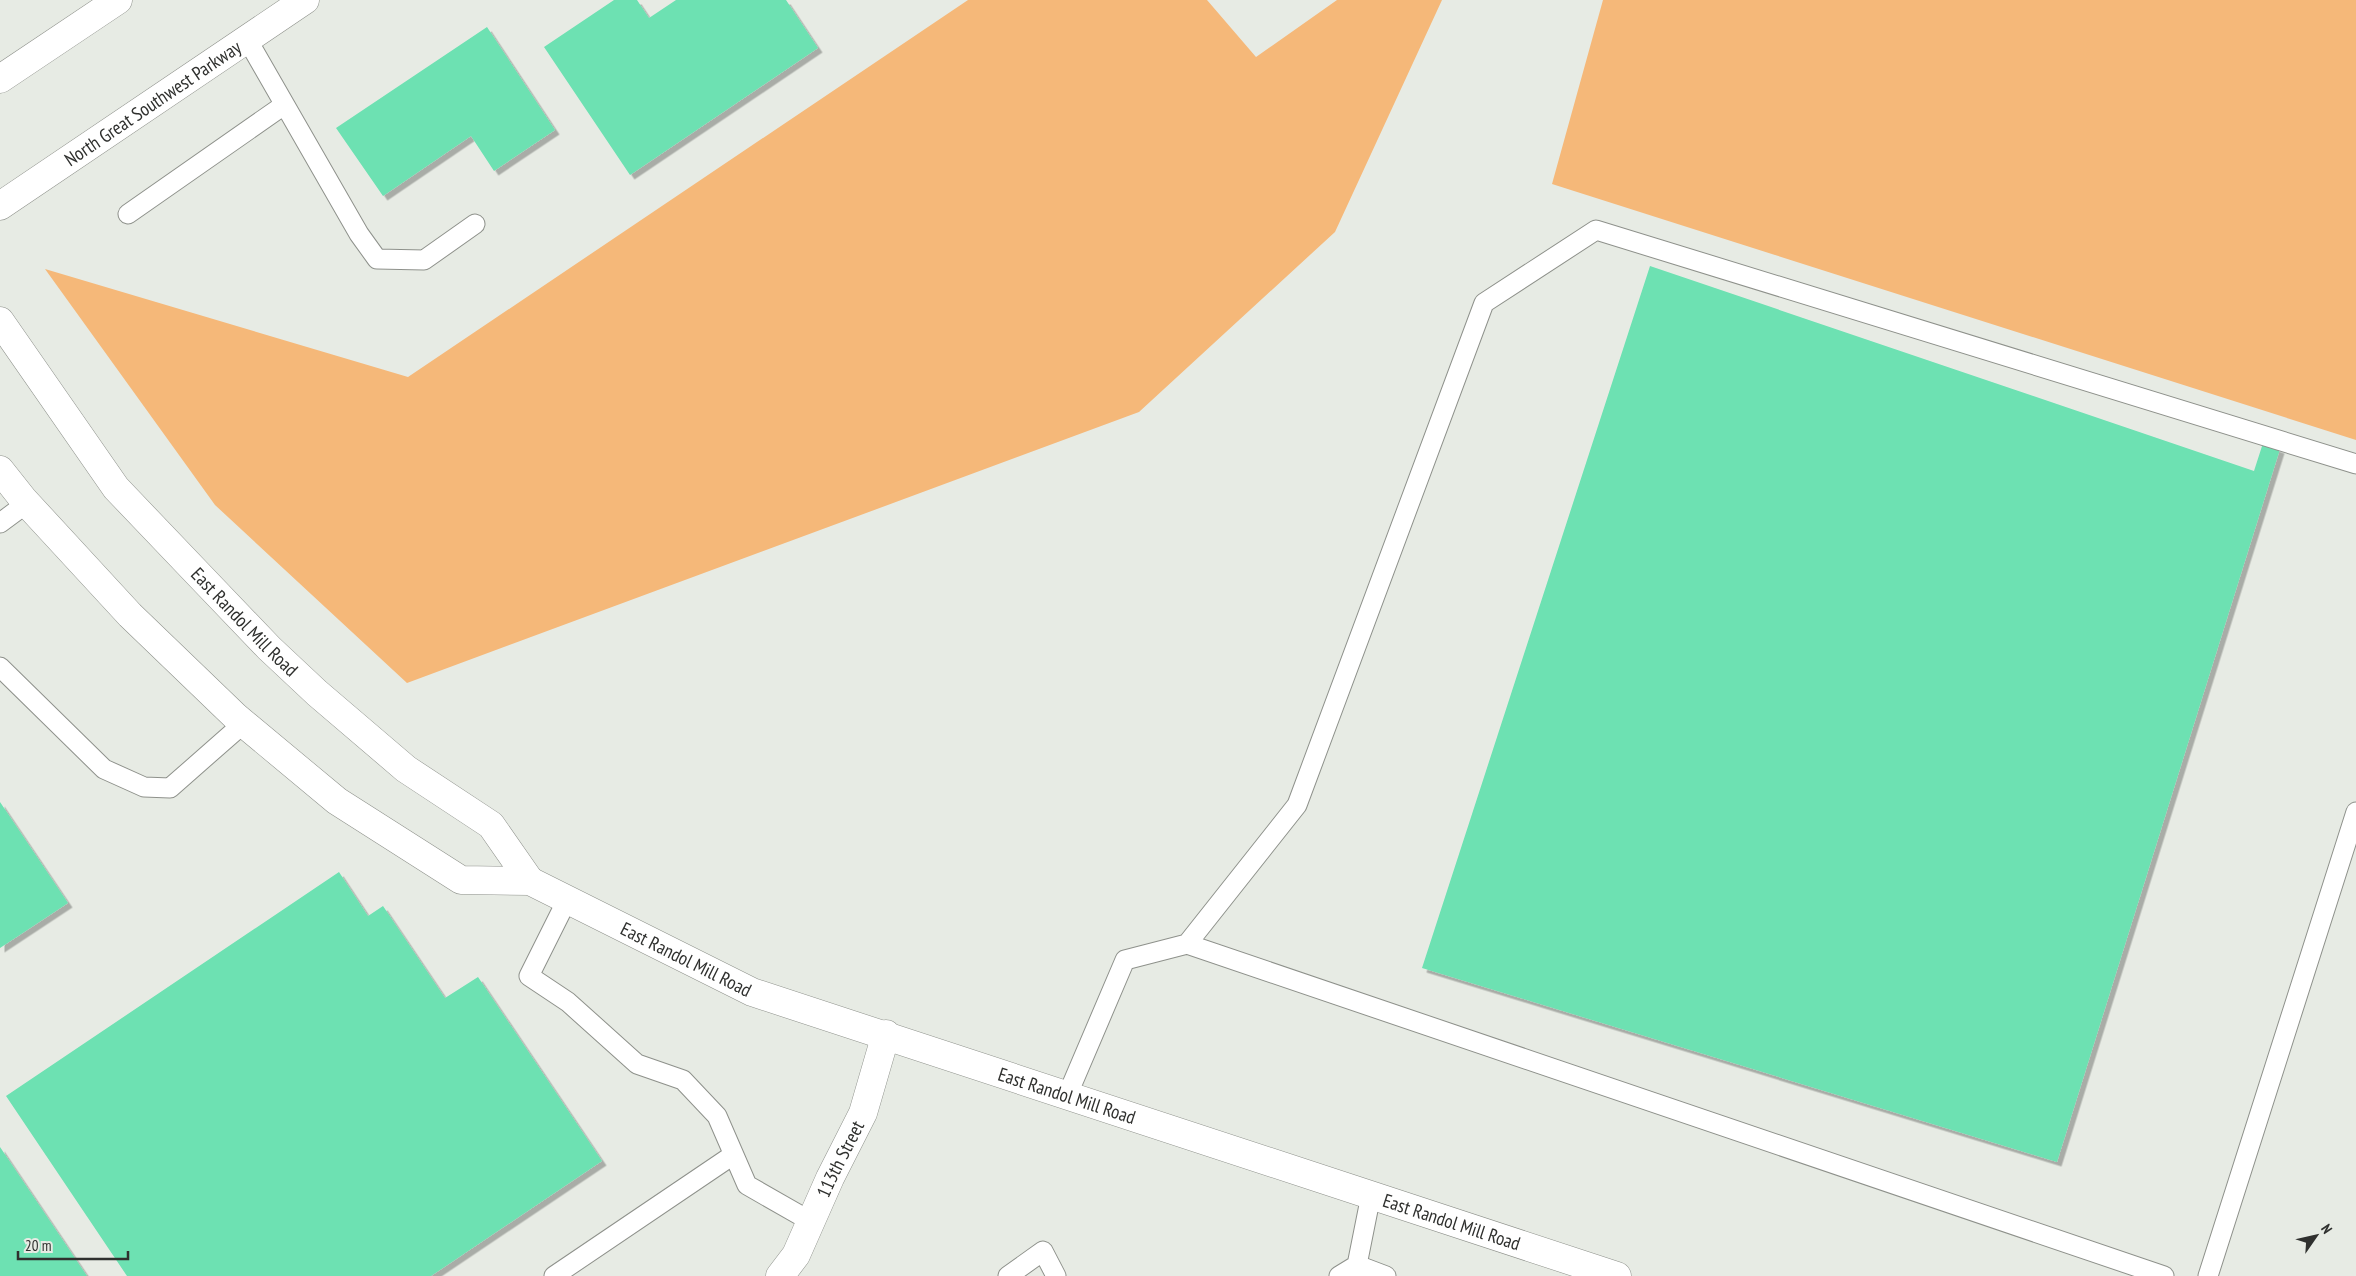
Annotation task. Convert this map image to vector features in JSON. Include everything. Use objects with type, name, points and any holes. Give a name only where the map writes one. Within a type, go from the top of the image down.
[{"type":"street","name":"North Great Southwest Parkway","points":[[0,206],[305,0]]},
{"type":"street","points":[[0,79],[113,2]]},
{"type":"street","name":"East Randol Mill Road","points":[[0,321],[116,488],[269,648],[317,693],[406,768],[491,825],[530,881]]},
{"type":"street","name":"East Randol Mill Road","points":[[0,470],[26,503],[130,615],[244,723],[337,801],[461,880],[530,881],[752,992],[886,1034],[1066,1096],[1617,1276]]},
{"type":"street","name":"113th Street","points":[[780,1276],[796,1255],[810,1221],[863,1113],[886,1034]]},
{"type":"lane","points":[[247,39],[359,234],[377,259],[424,260],[475,224]]},
{"type":"lane","points":[[128,214],[284,104]]},
{"type":"lane","points":[[1187,944],[1297,805],[1484,303],[1596,230],[2356,464]]},
{"type":"lane","points":[[0,523],[26,503]]},
{"type":"lane","points":[[0,667],[104,769],[144,787],[170,788],[244,723]]},
{"type":"lane","points":[[2208,1276],[2356,812]]},
{"type":"lane","points":[[567,900],[530,976],[568,1002],[637,1064],[684,1080],[717,1116],[747,1186],[810,1221]]},
{"type":"lane","points":[[1066,1096],[1125,960],[1187,944],[2164,1276]]},
{"type":"lane","points":[[554,1276],[734,1155]]},
{"type":"lane","points":[[1339,1276],[1357,1265],[1371,1195]]},
{"type":"lane","points":[[1008,1276],[1043,1251],[1056,1276]]},
{"type":"lane","points":[[1357,1265],[1386,1276]]},
{"type":"shaded area","points":[[968,0],[1207,0],[1256,57],[1337,0],[1442,0],[1335,232],[1139,412],[407,683],[215,505],[45,269],[408,377]]},
{"type":"shaded area","points":[[1603,0],[2356,0],[2356,440],[1552,184]]},
{"type":"building","points":[[614,0],[637,0],[649,18],[676,0],[786,0],[818,48],[630,175],[544,47]]},
{"type":"building","points":[[487,27],[555,130],[494,171],[471,136],[383,196],[336,128]]},
{"type":"building","points":[[1650,266],[2254,471],[2263,443],[2280,449],[2057,1162],[1422,968]]},
{"type":"building","points":[[0,802],[68,903],[0,948]]},
{"type":"building","points":[[339,872],[368,916],[383,906],[445,998],[478,977],[602,1161],[431,1276],[127,1276],[6,1096]]},
{"type":"building","points":[[0,1147],[87,1276],[0,1276]]}]
